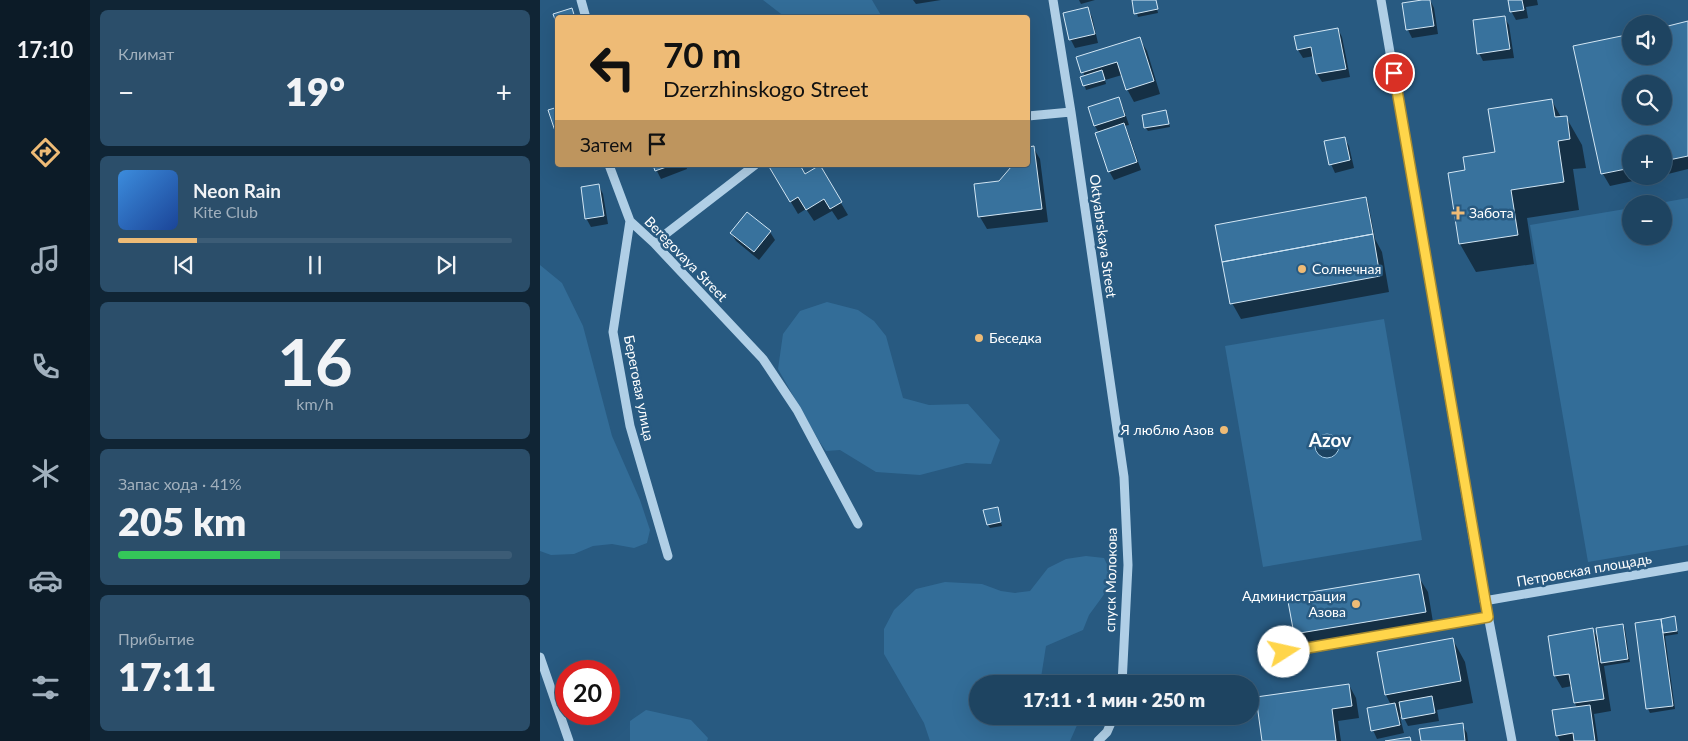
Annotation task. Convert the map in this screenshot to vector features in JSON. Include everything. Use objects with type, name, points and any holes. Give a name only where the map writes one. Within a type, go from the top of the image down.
[{"type":"street","points":[[581,0],[585,15]]},
{"type":"street","name":"Oktyabrskaya Street","points":[[1052,0],[1071,112],[1124,477]]},
{"type":"street","points":[[1381,0],[1484,601],[1512,741]]},
{"type":"street","points":[[1030,116],[1071,112]]},
{"type":"street","name":"Beregovaya Street","points":[[610,167],[630,221],[654,243],[763,359],[797,410],[858,524]]},
{"type":"street","points":[[654,243],[752,167]]},
{"type":"street","name":"Береговая улица","points":[[630,221],[613,332],[630,426],[668,556]]},
{"type":"street","name":"спуск Молокова","points":[[1122,675],[1128,565],[1124,477]]},
{"type":"street","name":"Петровская площадь","points":[[1484,601],[1688,566]]},
{"type":"street","points":[[1284,652],[1488,617]]},
{"type":"street","points":[[540,656],[569,741]]},
{"type":"street","points":[[1098,741],[1107,732],[1110,725]]},
{"type":"shaded area","points":[[763,0],[872,0],[881,15],[782,15]]},
{"type":"shaded area","points":[[1688,198],[1688,545],[1588,562],[1530,225],[1622,210],[1622,245],[1672,245],[1672,201]]},
{"type":"shaded area","points":[[540,265],[562,283],[583,326],[612,436],[640,500],[650,530],[647,543],[634,548],[612,544],[593,546],[574,554],[551,555],[540,551]]},
{"type":"shaded area","points":[[827,302],[858,310],[874,321],[886,336],[903,398],[929,405],[968,404],[1000,440],[991,464],[966,463],[920,475],[876,472],[840,450],[826,451],[778,369],[783,334],[800,311]]},
{"type":"shaded area","points":[[1384,319],[1422,540],[1263,567],[1225,346]]},
{"type":"shaded area","points":[[1327,434],[1336,437],[1339,446],[1336,455],[1327,458],[1318,455],[1315,446],[1318,437]]},
{"type":"shaded area","points":[[1086,556],[1104,558],[1111,573],[1108,589],[1089,615],[1083,630],[1046,646],[1041,675],[969,675],[969,725],[1077,725],[1070,741],[930,741],[924,723],[884,654],[884,629],[894,610],[916,589],[945,582],[982,584],[1001,591],[1015,593],[1030,591],[1048,568],[1066,559]]},
{"type":"shaded area","points":[[646,710],[691,720],[708,738],[707,741],[630,741],[630,721]]},
{"type":"building","points":[[1132,0],[1156,0],[1158,9],[1134,14]]},
{"type":"building","points":[[1430,0],[1434,26],[1406,30],[1402,3]]},
{"type":"building","points":[[1508,0],[1522,0],[1524,10],[1510,12]]},
{"type":"building","points":[[1088,7],[1095,34],[1069,40],[1063,13]]},
{"type":"building","points":[[572,8],[574,15],[555,15],[555,20],[553,14]]},
{"type":"building","points":[[1505,16],[1510,49],[1477,54],[1473,20]]},
{"type":"building","points":[[1688,21],[1688,156],[1672,159],[1672,135],[1622,135],[1622,170],[1601,174],[1573,46],[1622,36],[1622,65],[1672,65],[1672,25]]},
{"type":"building","points":[[1338,28],[1346,69],[1316,74],[1311,47],[1297,50],[1294,36]]},
{"type":"building","points":[[1140,37],[1154,81],[1126,90],[1117,62],[1081,73],[1076,57]]},
{"type":"building","points":[[1102,70],[1105,80],[1083,86],[1080,77]]},
{"type":"building","points":[[1119,97],[1125,116],[1094,126],[1088,107]]},
{"type":"building","points":[[1552,99],[1555,117],[1567,116],[1570,139],[1558,141],[1564,182],[1511,190],[1518,235],[1459,244],[1448,173],[1465,170],[1463,157],[1495,152],[1488,109]]},
{"type":"building","points":[[555,108],[555,131],[548,110]]},
{"type":"building","points":[[1166,110],[1169,124],[1144,128],[1142,115]]},
{"type":"building","points":[[1124,123],[1137,162],[1108,172],[1095,133]]},
{"type":"building","points":[[1345,137],[1350,160],[1329,165],[1324,141]]},
{"type":"building","points":[[1034,146],[1042,209],[978,217],[974,184],[999,181],[1011,167],[1030,167],[1030,147]]},
{"type":"building","points":[[654,167],[666,167],[655,171]]},
{"type":"building","points":[[769,167],[801,167],[805,174],[817,167],[821,167],[842,202],[830,209],[824,199],[806,210],[798,197],[790,202]]},
{"type":"building","points":[[599,184],[604,216],[585,219],[581,187]]},
{"type":"building","points":[[1366,197],[1373,234],[1222,262],[1215,225]]},
{"type":"building","points":[[747,212],[771,231],[754,252],[730,233]]},
{"type":"building","name":"Солнечная","points":[[1373,234],[1380,276],[1230,304],[1222,262]]},
{"type":"building","points":[[998,507],[1001,522],[987,525],[983,510]]},
{"type":"building","name":"Администрация Азова","points":[[1419,574],[1426,612],[1294,634],[1287,596]]},
{"type":"building","points":[[1675,616],[1677,631],[1663,633],[1661,619]]},
{"type":"building","points":[[1661,619],[1673,706],[1646,709],[1635,623]]},
{"type":"building","points":[[1623,624],[1628,659],[1601,663],[1596,628]]},
{"type":"building","points":[[1593,628],[1604,699],[1574,703],[1569,674],[1554,676],[1548,636]]},
{"type":"building","points":[[1453,638],[1461,681],[1385,695],[1377,652]]},
{"type":"building","points":[[1349,684],[1352,706],[1332,709],[1336,741],[1262,741],[1259,719],[1259,697]]},
{"type":"building","points":[[1432,696],[1435,713],[1402,719],[1399,702]]},
{"type":"building","points":[[1395,703],[1400,725],[1371,731],[1367,708]]},
{"type":"building","points":[[1590,705],[1595,741],[1574,741],[1573,733],[1556,736],[1552,710]]},
{"type":"building","points":[[1463,723],[1465,741],[1421,741],[1419,729]]},
{"type":"building","points":[[1410,737],[1411,741],[1385,741]]},
{"type":"place","name":"Забота","points":[[1458,213]]},
{"type":"place","name":"Солнечная","points":[[1302,269]]},
{"type":"place","name":"Беседка","points":[[979,338]]},
{"type":"place","name":"Я люблю Азов","points":[[1224,430]]},
{"type":"place","name":"Администрация Азова","points":[[1356,604]]},
{"type":"district","name":"Azov","points":[[1330,440]]},
{"type":"route","points":[[1284,652],[1488,617],[1394,73]]}]
